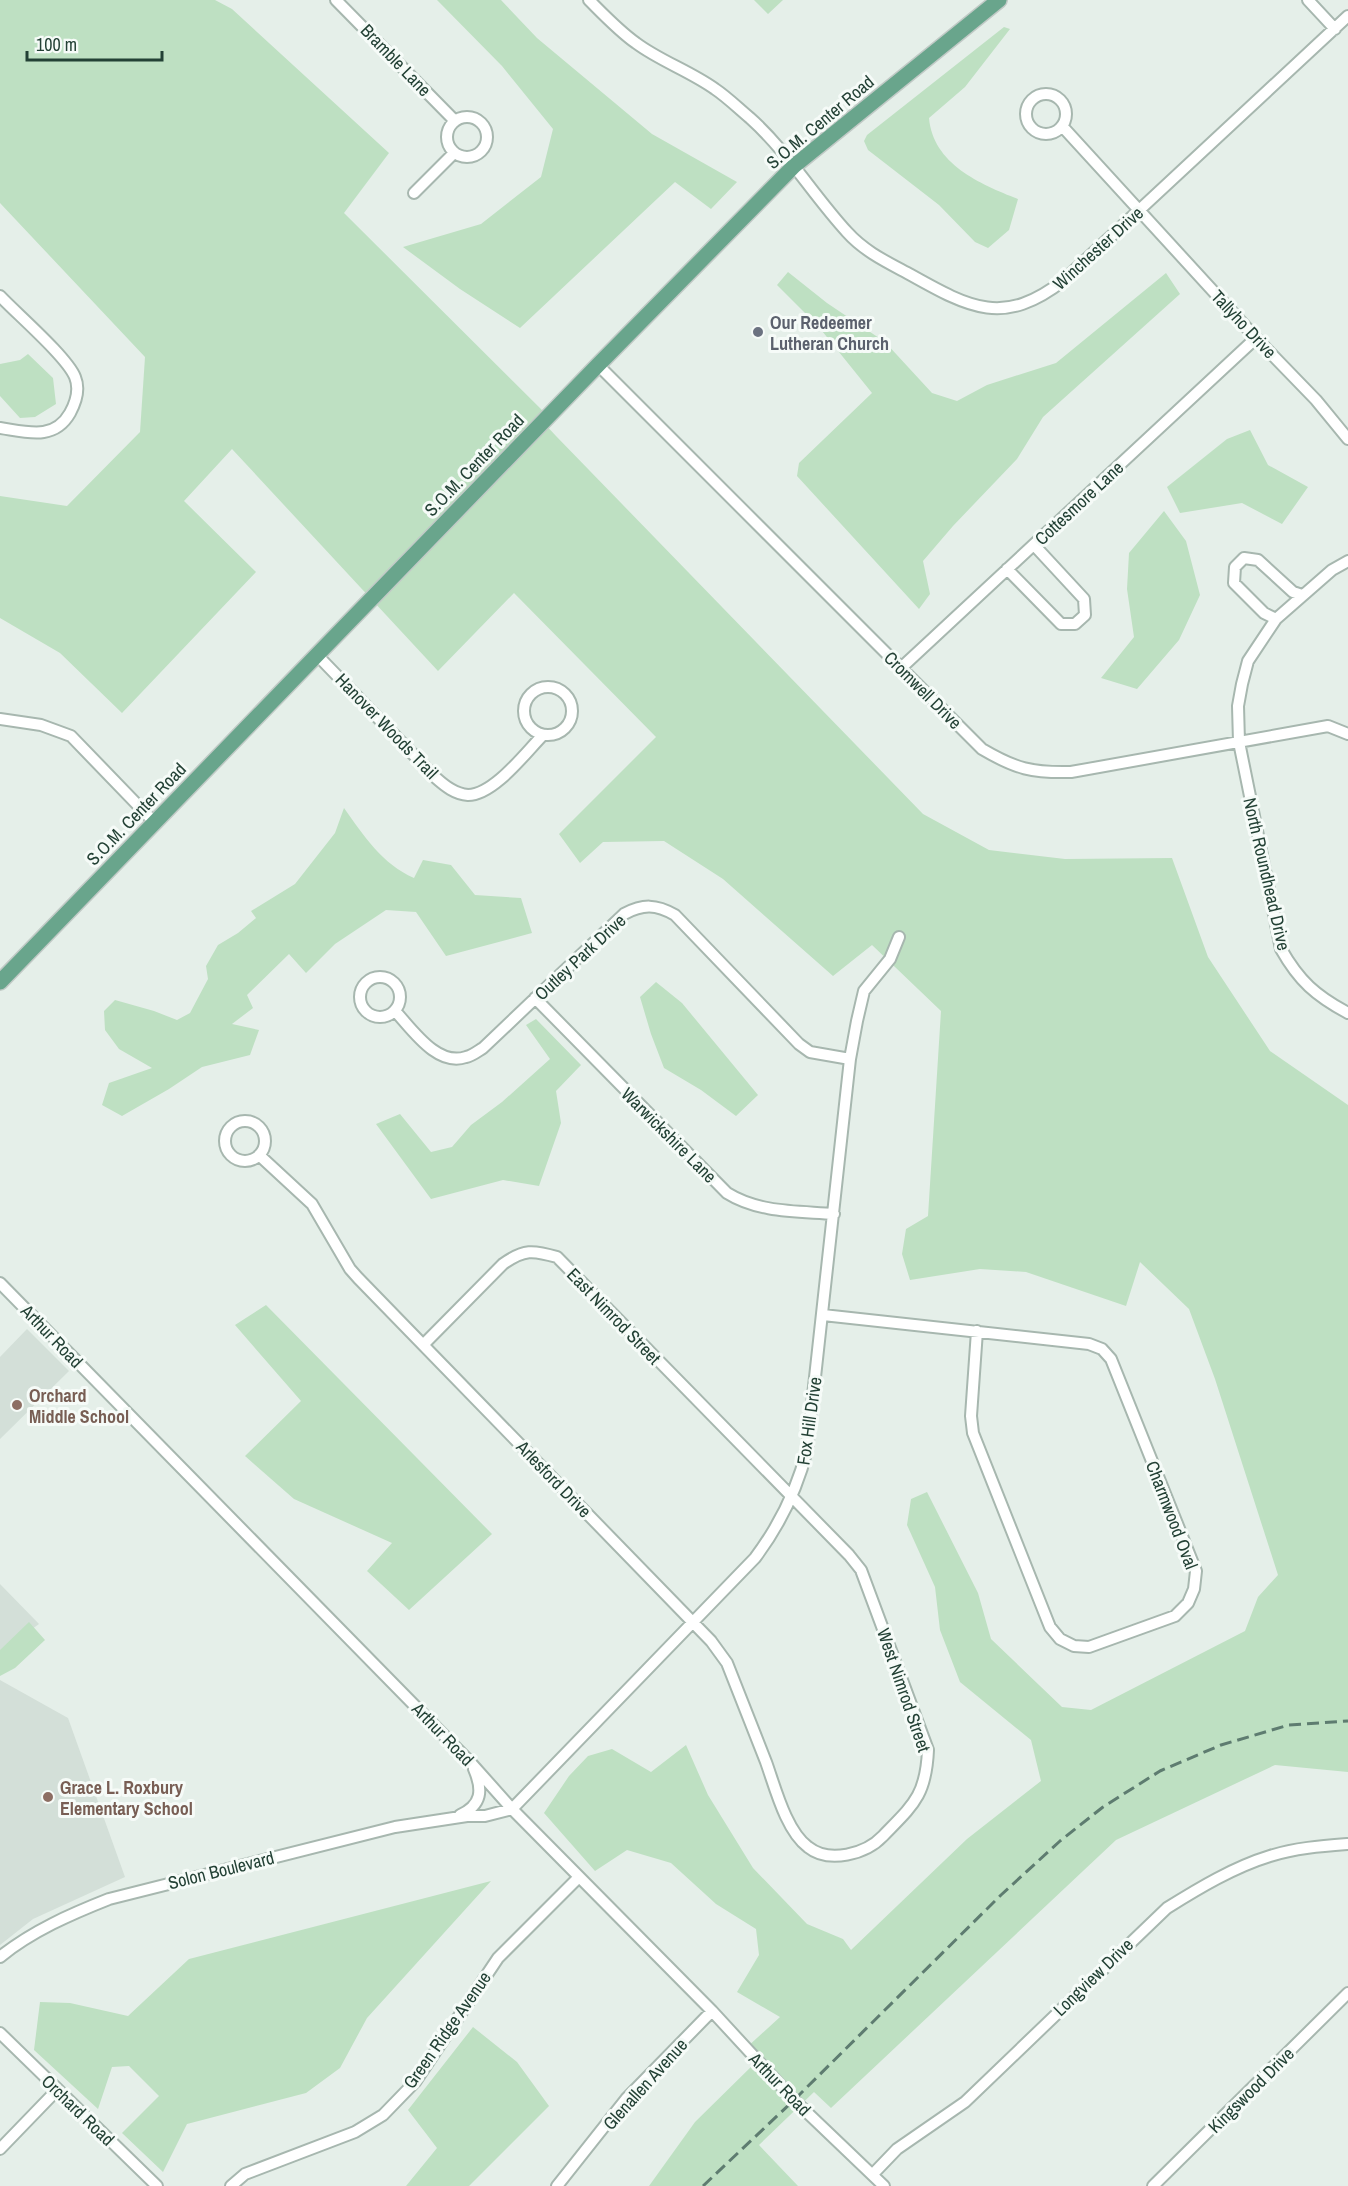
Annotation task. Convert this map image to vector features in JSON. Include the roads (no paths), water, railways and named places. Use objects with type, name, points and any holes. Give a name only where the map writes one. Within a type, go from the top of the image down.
[{"type":"main road","name":"S.O.M. Center Road","points":[[0,982],[794,166],[999,0]]},
{"type":"street","name":"Bramble Lane","points":[[336,0],[455,121]]},
{"type":"street","name":"Winchester Drive","points":[[589,0],[637,44],[715,88],[752,120],[794,166],[847,232],[867,251],[949,296],[971,305],[990,308],[1010,307],[1032,301],[1048,292],[1140,210],[1348,16]]},
{"type":"street","points":[[1308,0],[1335,29]]},
{"type":"street","points":[[468,117],[474,118],[484,128],[487,141],[484,147],[474,156],[460,156],[454,153],[447,143],[450,125],[468,117]]},
{"type":"street","name":"Tallyho Drive","points":[[1062,126],[1256,338],[1316,399],[1348,439]]},
{"type":"street","points":[[414,193],[454,153]]},
{"type":"street","points":[[0,296],[66,363],[76,378],[77,393],[75,404],[67,418],[56,429],[39,435],[0,428]]},
{"type":"street","name":"Cottesmore Lane","points":[[901,668],[1256,338]]},
{"type":"street","name":"Cromwell Drive","points":[[598,365],[982,749],[1020,769],[1042,773],[1071,772],[1328,726],[1348,734]]},
{"type":"street","points":[[1007,569],[1061,624],[1075,624],[1084,615],[1084,599],[1034,545]]},
{"type":"street","points":[[1276,619],[1264,613],[1234,584],[1235,567],[1244,558],[1258,560],[1293,592],[1302,595]]},
{"type":"street","name":"North Roundhead Drive","points":[[1348,561],[1332,570],[1276,619],[1248,661],[1239,706],[1239,742],[1281,949],[1293,971],[1310,989],[1348,1013]]},
{"type":"street","name":"Hanover Woods Trail","points":[[318,656],[436,778],[451,790],[468,795],[486,791],[543,735],[559,733],[571,722],[572,705],[569,697],[556,688],[541,687],[534,691],[525,704],[525,720],[530,727],[543,735]]},
{"type":"street","points":[[0,719],[41,724],[71,736],[154,823]]},
{"type":"street","name":"Outley Park Drive","points":[[395,1011],[434,1051],[449,1058],[466,1058],[483,1048],[624,914],[638,907],[664,909],[675,915],[799,1044],[810,1052],[850,1059]]},
{"type":"street","name":"Fox Hill Drive","points":[[512,1809],[694,1623],[754,1558],[773,1534],[801,1475],[807,1450],[823,1315],[850,1059],[864,991],[890,959],[899,938]]},
{"type":"street","name":"Warwickshire Lane","points":[[535,998],[727,1193],[740,1201],[758,1207],[834,1214]]},
{"type":"street","name":"Arlesford Drive","points":[[259,1155],[312,1204],[350,1269],[711,1641],[727,1663],[789,1821],[798,1835]]},
{"type":"street","name":"East Nimrod Street","points":[[423,1345],[503,1264],[518,1253],[537,1252],[557,1257],[791,1497]]},
{"type":"street","name":"Arthur Road","points":[[0,1283],[471,1763],[512,1809],[712,2011],[794,2100],[884,2186]]},
{"type":"street","name":"Charmwood Oval","points":[[823,1315],[977,1331],[1089,1344],[1102,1350],[1112,1359],[1196,1572],[1194,1589],[1188,1603],[1175,1616],[1089,1647],[1074,1646],[1060,1639],[1050,1626],[973,1432],[970,1416],[977,1331]]},
{"type":"street","name":"West Nimrod Street","points":[[791,1497],[861,1570],[928,1750],[927,1770],[916,1803],[876,1844],[860,1852],[822,1855],[807,1847],[798,1835]]},
{"type":"street","points":[[455,1818],[469,1811],[477,1801],[481,1790],[471,1763]]},
{"type":"street","name":"Solon Boulevard","points":[[0,1957],[52,1924],[109,1899],[395,1827],[485,1815],[512,1809]]},
{"type":"street","name":"Longview Drive","points":[[873,2174],[897,2150],[965,2102],[1167,1908],[1197,1889],[1270,1856],[1300,1849],[1348,1844]]},
{"type":"street","name":"Green Ridge Avenue","points":[[231,2186],[245,2174],[356,2133],[383,2115],[415,2082],[498,1958],[579,1876]]},
{"type":"street","name":"Kingswood Drive","points":[[1154,2186],[1348,1993]]},
{"type":"street","name":"Glenallen Avenue","points":[[557,2186],[626,2099],[712,2011]]},
{"type":"street","name":"Orchard Road","points":[[0,2033],[155,2186]]},
{"type":"street","points":[[0,2149],[57,2090]]},
{"type":"railway","points":[[703,2186],[794,2100],[1001,1895],[1060,1841],[1103,1807],[1160,1771],[1221,1745],[1289,1725],[1348,1721]]},
{"type":"place","name":"Our Redeemer Lutheran Church","points":[[758,332]]},
{"type":"place","name":"Orchard Middle School","points":[[17,1405]]},
{"type":"place","name":"Grace L. Roxbury Elementary School","points":[[48,1797]]}]
